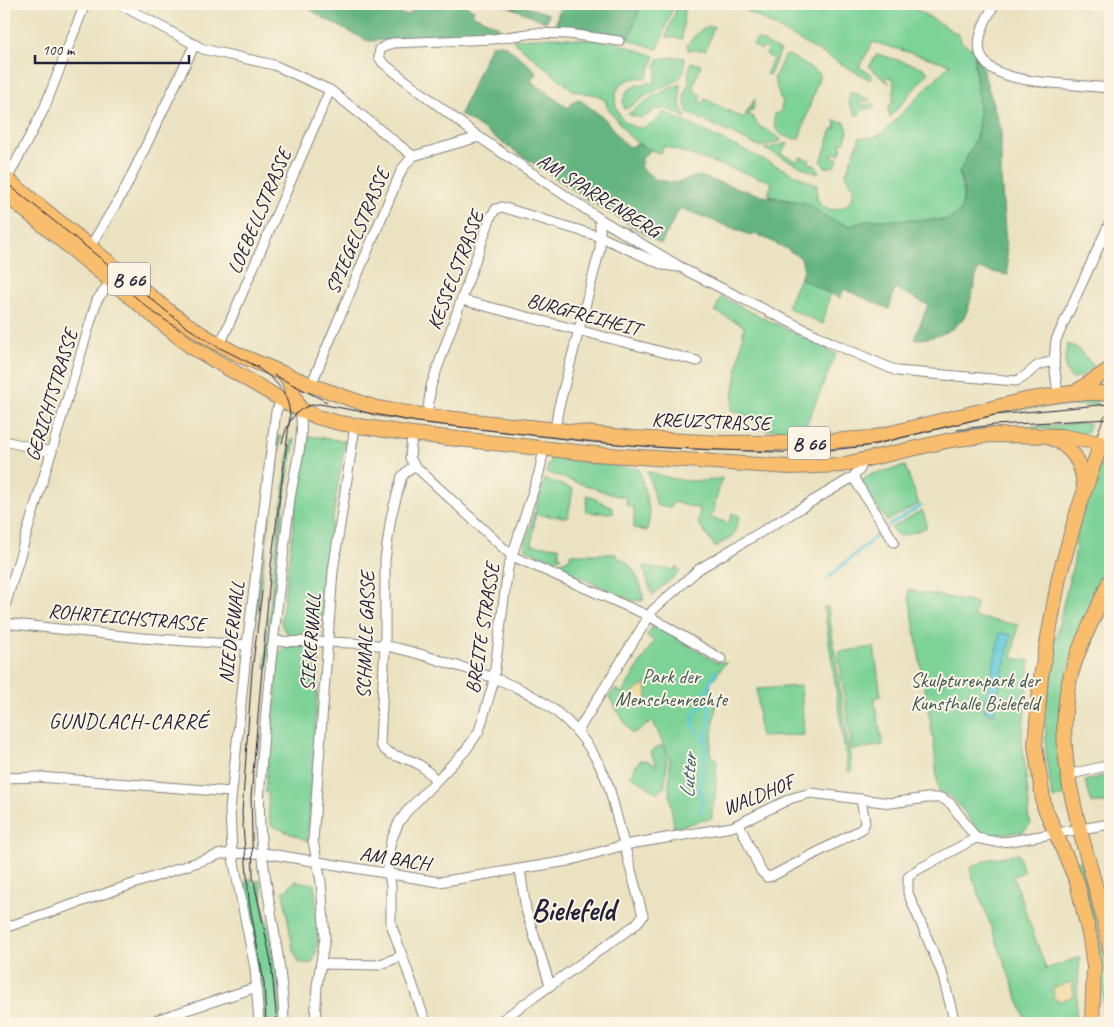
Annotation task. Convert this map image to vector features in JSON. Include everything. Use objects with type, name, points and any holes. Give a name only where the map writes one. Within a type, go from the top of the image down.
[{"type":"main road","name":"B 66","points":[[5,183],[90,247],[171,313],[220,345],[312,386]]},
{"type":"main road","name":"B 66","points":[[5,183],[112,280],[190,346],[300,410],[329,421]]},
{"type":"main road","name":"B 66","points":[[1065,394],[1083,388],[1110,369]]},
{"type":"main road","points":[[286,374],[295,391],[300,410]]},
{"type":"main road","points":[[282,400],[295,391],[312,386]]},
{"type":"main road","points":[[300,410],[312,386]]},
{"type":"main road","name":"KREUZSTRASSE","points":[[312,386],[368,407],[427,416],[555,431],[722,443],[847,441],[888,434],[985,408],[1065,394],[1110,393]]},
{"type":"main road","points":[[1106,444],[1110,420]]},
{"type":"main road","name":"KREUZSTRASSE","points":[[329,421],[412,434],[544,448],[644,458],[785,467],[820,467],[863,460],[973,436],[1040,435],[1106,444]]},
{"type":"main road","name":"B 66","points":[[1040,435],[1059,442],[1071,451],[1082,471],[1084,490]]},
{"type":"main road","name":"B 66","points":[[1092,1023],[1094,967],[1090,938],[1077,882],[1044,806],[1037,772],[1035,745],[1037,708],[1059,577],[1084,490],[1106,444]]},
{"type":"main road","points":[[1110,580],[1080,650],[1068,686],[1064,734],[1067,775],[1100,898],[1110,950]]},
{"type":"street","points":[[5,183],[44,109],[85,4]]},
{"type":"street","points":[[119,4],[203,49],[274,65],[330,90],[413,156]]},
{"type":"street","points":[[995,4],[980,42],[981,52],[989,68],[1016,80],[1110,88]]},
{"type":"street","name":"AM SPARRENBERG","points":[[619,41],[569,34],[534,33],[492,39],[392,43],[380,49],[379,56],[383,63],[479,137],[600,219],[682,268],[825,340],[897,371],[1016,381],[1038,364],[1054,362]]},
{"type":"street","points":[[90,247],[125,189],[195,44]]},
{"type":"street","name":"LOEBELLSTRASSE","points":[[220,345],[330,90]]},
{"type":"street","name":"SPIEGELSTRASSE","points":[[312,386],[402,170],[413,156],[479,137]]},
{"type":"street","name":"KESSELSTRASSE","points":[[427,416],[431,386],[491,216],[496,210],[502,207],[601,238],[664,265],[682,268]]},
{"type":"street","points":[[555,431],[558,410],[601,238],[600,219]]},
{"type":"street","points":[[1065,394],[1054,362],[1056,340],[1110,222]]},
{"type":"street","name":"GERICHTSTRASSE","points":[[4,609],[97,300],[112,280]]},
{"type":"street","name":"BURGFREIHEIT","points":[[462,300],[579,332],[697,361]]},
{"type":"street","name":"NIEDERWALL","points":[[251,380],[268,395],[274,407],[276,417]]},
{"type":"street","name":"NIEDERWALL","points":[[259,1023],[257,987],[232,853],[231,792],[247,645],[276,417],[278,406],[282,400]]},
{"type":"street","points":[[284,1023],[279,950],[264,853],[260,785],[290,495],[302,435],[300,410]]},
{"type":"street","points":[[302,435],[312,424],[329,421]]},
{"type":"street","name":"SIEKERWALL","points":[[317,862],[313,841],[327,643],[335,557],[355,426]]},
{"type":"street","points":[[412,434],[410,458],[414,465],[512,556],[649,616],[721,659]]},
{"type":"street","points":[[4,441],[52,452]]},
{"type":"street","name":"BREITE STRASSE","points":[[426,1023],[391,924],[388,862],[391,841],[399,822],[436,780],[466,750],[479,731],[492,689],[508,568],[539,473],[544,448]]},
{"type":"street","points":[[577,732],[649,616],[699,569],[854,477],[860,469],[863,460]]},
{"type":"street","name":"SCHMALE GASSE","points":[[414,465],[402,476],[389,529],[385,560],[385,646],[381,700],[382,748],[392,754],[417,763],[436,780]]},
{"type":"street","points":[[854,477],[894,542]]},
{"type":"street","name":"ROHRTEICHSTRASSE","points":[[4,623],[142,638],[247,645]]},
{"type":"street","points":[[274,641],[385,646],[494,677],[539,698],[577,732],[605,775],[644,910],[642,919],[498,1023]]},
{"type":"street","points":[[1067,775],[1110,765]]},
{"type":"street","points":[[4,778],[18,776],[39,777],[231,792]]},
{"type":"street","name":"WALDHOF","points":[[624,845],[706,832],[739,824],[805,794],[818,793],[892,803],[942,798],[951,804],[976,838]]},
{"type":"street","points":[[739,824],[761,871],[767,877],[772,876],[862,829],[865,823],[861,799]]},
{"type":"street","points":[[956,1023],[942,973],[908,893],[906,884],[908,877],[916,870],[976,838],[997,842],[1110,824]]},
{"type":"street","name":"AM BACH","points":[[264,853],[439,882],[577,859],[624,845]]},
{"type":"street","points":[[4,928],[215,856],[232,853],[264,853]]},
{"type":"street","points":[[315,1023],[317,986],[324,953],[324,917],[317,862]]},
{"type":"street","points":[[520,869],[526,910],[550,984]]},
{"type":"street","points":[[321,964],[378,965],[402,956]]},
{"type":"street","points":[[147,1023],[257,987]]},
{"type":"green space","points":[[302,4],[389,4],[403,15],[408,15],[412,12],[412,4],[462,4],[474,10],[472,14],[498,26],[501,33],[499,35],[368,41],[325,19]]},
{"type":"green space","points":[[503,4],[516,4],[549,14],[546,22]]},
{"type":"green space","points":[[560,4],[674,4],[658,49],[620,37],[555,27]]},
{"type":"green space","points":[[570,4],[641,4],[630,37],[557,26],[560,13]]},
{"type":"green space","points":[[678,4],[685,4],[682,39],[666,37]]},
{"type":"green space","points":[[735,4],[908,4],[959,35],[962,43],[975,50],[975,72],[979,105],[978,126],[974,142],[959,173],[964,200],[958,215],[948,220],[870,220],[850,226],[831,220],[806,203],[768,196],[772,182],[664,146],[660,153],[639,144],[622,127],[608,108],[605,100],[597,95],[574,91],[513,41],[514,39],[555,37],[614,42],[655,56],[647,78],[628,80],[618,88],[615,100],[618,112],[626,122],[637,127],[650,125],[664,112],[817,185],[817,198],[823,206],[831,209],[840,208],[848,204],[853,196],[852,187],[845,176],[860,137],[871,138],[882,134],[950,64],[873,42],[859,67],[872,75],[870,80]]},
{"type":"green space","points":[[710,26],[714,26],[706,50],[688,50],[687,45],[695,35]]},
{"type":"green space","points":[[756,40],[760,40],[780,51],[770,75],[766,74],[773,59],[766,54],[768,51],[764,47],[761,50],[753,45]]},
{"type":"green space","points":[[501,44],[535,70],[536,73],[531,81],[568,108],[575,100],[579,99],[604,118],[629,147],[638,144],[651,150],[643,157],[640,167],[655,179],[674,183],[699,176],[766,197],[806,203],[831,220],[850,226],[869,220],[948,220],[961,211],[964,189],[959,173],[976,137],[979,116],[975,61],[975,50],[977,50],[1001,131],[1001,176],[1008,275],[978,269],[967,311],[958,324],[937,336],[914,339],[928,305],[895,288],[889,309],[844,289],[840,298],[800,278],[804,270],[801,258],[755,233],[753,236],[680,208],[661,244],[588,200],[460,114],[491,45]]},
{"type":"green space","points":[[877,54],[924,68],[928,73],[890,117],[888,109],[893,100],[894,80],[887,76],[886,79],[890,84],[869,67]]},
{"type":"green space","points":[[789,55],[820,74],[799,139],[788,137],[779,132],[776,129],[774,120],[775,114],[780,113],[783,101],[780,98],[774,78],[784,57]]},
{"type":"green space","points":[[684,58],[685,66],[679,78],[624,109],[623,101],[627,91],[637,85],[644,85],[645,82],[653,84],[658,70],[655,68],[658,59]]},
{"type":"green space","points":[[691,62],[701,65],[693,86],[695,92],[701,95],[699,101],[703,103],[705,99],[743,118],[755,99],[753,110],[749,110],[749,116],[752,116],[759,126],[781,139],[781,141],[760,147],[688,113],[684,97],[690,82],[688,76]]},
{"type":"green space","points":[[680,84],[680,105],[686,118],[663,107],[661,110],[655,108],[651,114],[641,118],[628,114],[652,97]]},
{"type":"green space","points":[[850,91],[871,100],[859,102],[860,105],[875,104],[873,108],[862,110],[859,115],[855,115],[849,103]]},
{"type":"green space","points":[[834,121],[845,122],[848,131],[844,143],[842,142],[840,145],[842,147],[839,155],[834,152],[832,156],[838,159],[835,166],[826,168],[821,162],[832,129],[835,129],[836,123]]},
{"type":"green space","points":[[788,143],[781,154],[798,161],[800,157],[810,160],[809,163],[815,165],[819,171],[817,174],[764,149]]},
{"type":"green space","points":[[800,278],[830,294],[823,324],[787,307]]},
{"type":"green space","points":[[721,297],[836,354],[804,430],[765,430],[749,416],[731,410],[744,326],[715,311]]},
{"type":"green space","points":[[1068,344],[1077,348],[1094,366],[1082,376],[1072,379],[1066,367],[1065,358]]},
{"type":"green space","points":[[1098,400],[1096,405],[1034,407],[991,414],[990,412],[1060,401]]},
{"type":"green space","points":[[1090,423],[1085,435],[1029,427],[966,430]]},
{"type":"green space","points":[[278,436],[281,437],[250,666],[248,666]]},
{"type":"green space","points":[[309,436],[345,441],[325,568],[321,632],[316,637],[289,634],[285,631],[281,621],[298,488]]},
{"type":"green space","points":[[291,439],[295,440],[285,496],[267,668],[265,668],[274,560]]},
{"type":"green space","points":[[551,458],[639,469],[650,513],[647,531],[634,528],[634,508],[626,505],[626,497],[614,495],[546,472]]},
{"type":"green space","points":[[1101,462],[1110,465],[1110,562],[1067,671],[1065,795],[1053,799],[1046,740],[1046,709],[1049,679],[1060,619],[1074,561],[1079,522]]},
{"type":"green space","points":[[905,466],[919,504],[887,521],[861,482],[869,475]]},
{"type":"green space","points":[[647,471],[684,481],[722,478],[711,518],[729,523],[732,513],[740,516],[733,536],[715,547],[698,523],[700,509],[672,502],[671,507],[657,506]]},
{"type":"green space","points":[[545,479],[573,489],[568,517],[559,517],[559,514],[558,517],[548,516],[548,514],[547,516],[534,514]]},
{"type":"green space","points":[[587,495],[611,507],[614,513],[598,513],[598,510],[597,513],[586,512]]},
{"type":"green space","points":[[922,510],[926,521],[926,528],[901,536],[896,534],[891,528]]},
{"type":"green space","points":[[534,515],[532,545],[559,547],[559,556],[562,557],[553,561],[524,548]]},
{"type":"green space","points":[[570,554],[616,554],[617,558],[628,563],[632,568],[639,582],[643,601],[631,600],[554,566],[570,558]]},
{"type":"green space","points":[[643,566],[675,570],[676,566],[680,572],[652,595]]},
{"type":"green space","name":"Skulpturenpark der Kunsthalle Bielefeld","points":[[908,590],[976,603],[974,617],[1018,625],[1012,658],[1030,661],[1022,738],[1029,806],[1028,815],[1031,824],[1023,832],[986,835],[979,831],[953,799],[946,794],[938,792],[934,744]]},
{"type":"green space","points":[[824,607],[828,607],[852,771],[848,772]]},
{"type":"green space","name":"Park der Menschenrechte","points":[[654,624],[716,662],[726,662],[710,684],[716,704],[710,755],[717,760],[715,801],[713,801],[712,818],[674,828],[669,789],[670,760],[653,721],[632,734],[609,697],[615,689],[622,693],[654,641],[647,636]]},
{"type":"green space","points":[[289,646],[317,646],[320,649],[308,841],[272,826],[269,817],[268,793],[265,792],[279,654],[282,649]]},
{"type":"green space","points":[[874,647],[881,696],[874,698],[883,745],[852,750],[838,652]]},
{"type":"green space","points":[[801,686],[804,735],[760,737],[757,689]]},
{"type":"green space","points":[[661,745],[667,760],[665,787],[656,792],[630,775],[640,760],[646,760],[657,766],[651,754],[653,750]]},
{"type":"green space","points":[[1110,774],[1110,803],[1092,803],[1085,781]]},
{"type":"green space","points":[[1018,853],[1024,872],[1013,876],[1046,969],[1080,957],[1075,1023],[1027,1023],[972,876],[970,868],[987,860]]},
{"type":"green space","points":[[1081,861],[1110,979],[1110,1023],[1103,1023],[1103,989],[1099,957],[1076,863]]},
{"type":"green space","points":[[248,878],[252,879],[253,886],[257,885],[256,881],[261,880],[263,907],[276,959],[282,1023],[264,1023],[262,1021],[260,986],[241,882],[248,884]]},
{"type":"green space","points":[[296,881],[314,884],[318,914],[318,934],[312,963],[299,963],[293,949],[283,891],[289,889],[290,885]]},
{"type":"sand","points":[[646,684],[647,700],[625,707],[621,700]]},
{"type":"sand","points":[[1072,982],[1074,996],[1060,1001],[1054,999],[1053,988]]},
{"type":"water","points":[[1000,633],[1011,635],[994,714],[984,711]]},
{"type":"waterway","name":"Lutter","points":[[889,525],[921,506]]},
{"type":"waterway","name":"Lutter","points":[[829,577],[882,531]]},
{"type":"waterway","name":"Lutter","points":[[700,812],[703,802],[700,791],[709,721],[709,704],[706,691],[716,671]]},
{"type":"waterway","name":"Lutter","points":[[704,741],[695,728],[693,719],[697,711],[708,700]]},
{"type":"tram line","points":[[4,181],[185,326],[218,347],[258,367]]},
{"type":"tram line","points":[[126,289],[153,312],[180,330]]},
{"type":"tram line","points":[[251,364],[273,379],[278,385],[287,399],[290,417],[271,565],[251,797],[253,877],[271,961],[277,1023]]},
{"type":"tram line","points":[[274,375],[327,402]]},
{"type":"tram line","points":[[282,443],[287,428],[294,416],[305,408],[320,404],[417,422],[592,442],[667,448],[802,453],[867,446],[994,415],[1110,404]]},
{"type":"tram line","points":[[957,430],[994,425],[1110,419]]},
{"type":"tram line","points":[[262,591],[252,671],[242,813],[249,901],[264,983],[266,1023]]},
{"type":"district","name":"GUNDLACH-CARRÉ","points":[[129,721]]},
{"type":"district","name":"Bielefeld","points":[[573,910]]}]
